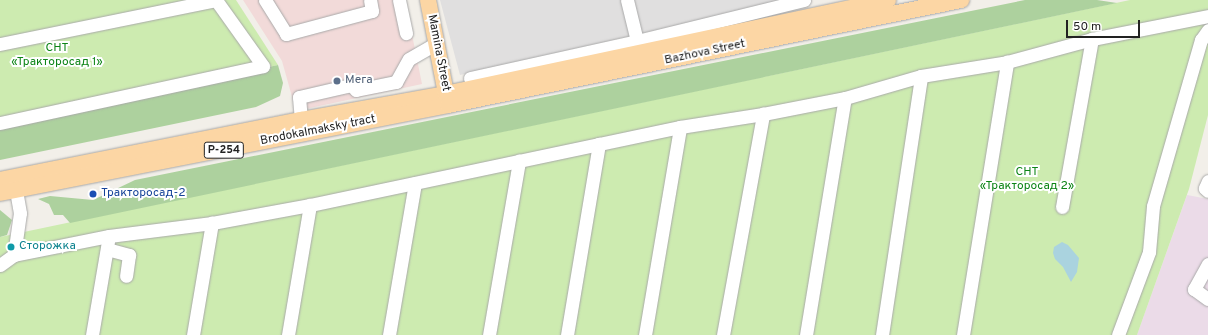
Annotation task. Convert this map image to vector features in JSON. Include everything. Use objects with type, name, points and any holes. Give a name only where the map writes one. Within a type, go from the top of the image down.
[{"type":"main road","name":"Mamina Street","points":[[428,0],[447,100]]},
{"type":"main road","name":"Bazhova Street","points":[[447,100],[851,4],[888,0]]},
{"type":"main road","name":"Bazhova Street","points":[[447,100],[961,0]]},
{"type":"main road","name":"Brodokalmaksky tract","points":[[0,180],[301,120],[447,100]]},
{"type":"main road","name":"Brodokalmaksky tract","points":[[0,193],[447,100]]},
{"type":"street","points":[[0,44],[216,0],[263,66],[0,123]]},
{"type":"street","points":[[265,0],[286,34],[372,11],[370,0]]},
{"type":"street","points":[[399,0],[406,33]]},
{"type":"street","points":[[627,0],[637,41]]},
{"type":"street","points":[[470,78],[637,41],[804,0]]},
{"type":"street","points":[[0,265],[14,255],[108,243],[310,205],[680,127],[762,114],[845,98],[921,76],[1007,62],[1092,39],[1208,16]]},
{"type":"street","points":[[1118,335],[1149,252],[1153,206],[1200,40],[1208,30]]},
{"type":"street","points":[[1062,207],[1092,39]]},
{"type":"street","points":[[301,120],[299,97],[351,85],[356,90],[396,82],[409,59],[437,43]]},
{"type":"street","points":[[963,335],[1007,62]]},
{"type":"street","points":[[882,335],[921,76]]},
{"type":"street","points":[[806,335],[845,98]]},
{"type":"street","points":[[723,335],[762,114]]},
{"type":"street","points":[[645,335],[680,127]]},
{"type":"street","points":[[568,335],[599,144]]},
{"type":"street","points":[[489,335],[519,161]]},
{"type":"street","points":[[1208,181],[1205,188],[1208,191]]},
{"type":"street","points":[[389,335],[415,183]]},
{"type":"street","points":[[14,255],[20,213],[16,190]]},
{"type":"street","points":[[288,335],[310,205]]},
{"type":"street","points":[[193,335],[212,223]]},
{"type":"street","points":[[108,243],[129,254],[126,276]]},
{"type":"street","points":[[92,335],[108,243]]},
{"type":"street","points":[[1208,264],[1194,289],[1208,299]]},
{"type":"shaded area","points":[[243,0],[405,0],[422,84],[296,111],[282,61]]},
{"type":"shaded area","points":[[440,0],[623,0],[631,36],[460,75]]},
{"type":"shaded area","points":[[630,0],[793,0],[638,34]]},
{"type":"shaded area","points":[[1187,195],[1208,199],[1208,335],[1137,335]]},
{"type":"green space","name":"СНТ «Тракторосад 1»","points":[[0,0],[236,0],[278,65],[0,126]]},
{"type":"green space","points":[[1025,0],[1097,0],[1117,3],[70,223],[63,215],[54,215],[49,204],[38,199],[50,196],[93,200],[135,180]]},
{"type":"green space","name":"СНТ «Тракторосад 2»","points":[[1130,0],[1208,0],[1208,115],[1189,189],[1137,335],[0,335],[0,237]]},
{"type":"green space","points":[[278,65],[283,83],[280,96],[256,107],[0,160],[0,126]]},
{"type":"green space","points":[[0,210],[12,220],[7,235],[0,237]]},
{"type":"water","points":[[1062,242],[1068,245],[1079,258],[1077,272],[1071,282],[1063,267],[1055,259],[1053,253],[1054,247]]},
{"type":"place","name":"Мега","points":[[337,81]]},
{"type":"place","name":"Тракторосад-2","points":[[93,194]]},
{"type":"place","name":"Сторожка","points":[[11,247]]}]
